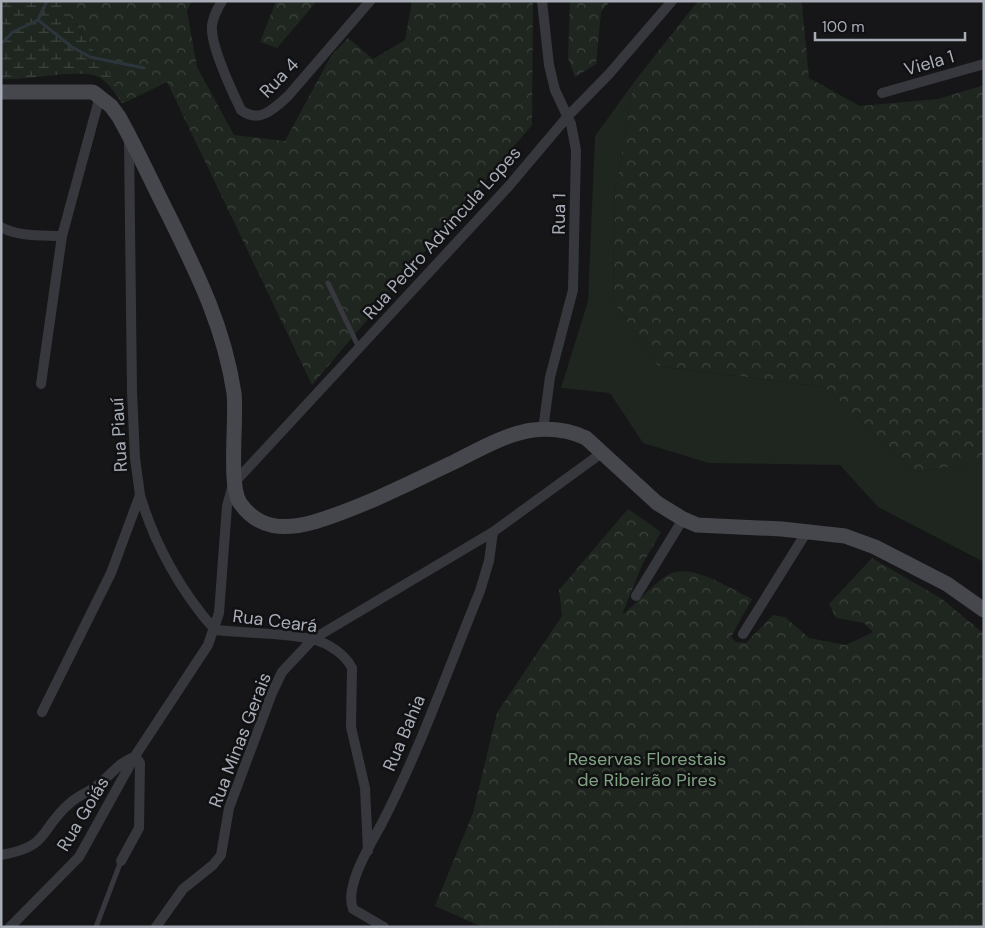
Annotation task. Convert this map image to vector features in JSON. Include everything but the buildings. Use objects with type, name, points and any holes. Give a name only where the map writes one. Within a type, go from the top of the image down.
[{"type":"main road","points":[[1,92],[71,90],[93,92],[111,106],[129,135],[205,290],[221,332],[229,362],[234,397],[233,484],[239,501],[250,514],[270,527],[284,528],[314,522],[373,500],[487,446],[531,430],[573,432],[586,438],[603,452],[657,503],[683,519],[697,525],[782,529],[845,536],[875,547],[947,584],[984,610]]},
{"type":"street","name":"Rua 4","points":[[222,1],[214,14],[212,27],[214,41],[241,110],[247,115],[255,116],[273,111],[370,1]]},
{"type":"street","name":"Rua 1","points":[[542,1],[548,65],[555,90],[568,116],[576,150],[574,274],[570,305],[550,377],[543,430]]},
{"type":"street","name":"Rua Pedro Advincula Lopes","points":[[233,484],[508,187],[568,116],[609,74],[672,1]]},
{"type":"street","name":"Viela 1","points":[[882,93],[984,64]]},
{"type":"street","points":[[41,384],[62,236],[100,96]]},
{"type":"street","name":"Rua Piauí","points":[[42,712],[111,574],[140,495],[135,458],[132,392],[129,135]]},
{"type":"street","points":[[1,227],[9,231],[32,235],[62,236]]},
{"type":"street","name":"Rua Minas Gerais","points":[[156,927],[183,889],[213,865],[221,855],[229,808],[272,693],[282,672],[313,639],[493,532],[603,452]]},
{"type":"street","name":"Rua Goiás","points":[[10,927],[79,857],[135,756],[208,645],[215,630],[219,613],[227,506],[233,484]]},
{"type":"street","name":"Rua Ceará","points":[[140,495],[152,531],[185,593],[215,630],[313,639],[343,655],[352,668],[351,727],[366,788],[368,851]]},
{"type":"street","points":[[636,596],[683,519]]},
{"type":"street","name":"Rua Bahia","points":[[384,927],[358,914],[351,903],[352,889],[368,851],[394,799],[480,591],[489,561],[493,532]]},
{"type":"street","points":[[743,634],[806,533]]},
{"type":"street","points":[[1,854],[32,847],[42,838],[69,803],[98,786],[126,760],[135,756],[140,763],[139,828],[121,861]]},
{"type":"lane","points":[[328,283],[359,348]]},
{"type":"lane","points":[[96,927],[121,861]]},
{"type":"green space","points":[[1,1],[60,1],[128,101],[122,103],[106,82],[99,77],[91,75],[67,74],[1,79]]},
{"type":"green space","points":[[60,1],[192,1],[187,11],[197,67],[234,135],[285,141],[331,56],[348,38],[373,59],[405,40],[412,1],[533,1],[532,125],[312,385],[167,82],[128,101]]},
{"type":"green space","points":[[276,1],[317,1],[277,48],[260,42]]},
{"type":"green space","points":[[570,1],[610,1],[601,12],[596,64],[575,77],[568,58]]},
{"type":"green space","points":[[698,1],[799,1],[802,4],[809,78],[860,106],[938,99],[984,85],[984,462],[915,472],[824,387],[658,366],[613,301],[615,193],[634,82]]},
{"type":"green space","points":[[634,82],[615,193],[613,301],[658,366],[824,387],[915,472],[984,462],[984,562],[878,507],[840,465],[709,463],[643,443],[610,393],[561,388],[588,301],[595,136]]},
{"type":"green space","name":"Reservas Florestais de Ribeirão Pires","points":[[628,509],[661,532],[642,565],[622,615],[666,576],[675,572],[686,571],[721,583],[752,599],[731,637],[736,642],[746,643],[773,615],[785,617],[809,638],[846,645],[873,632],[864,623],[836,618],[829,604],[872,558],[942,599],[984,634],[984,927],[482,927],[435,906],[473,813],[497,713],[562,616],[559,590]]},
{"type":"waterway","points":[[38,20],[47,1]]},
{"type":"waterway","points":[[1,44],[13,32],[38,20],[72,47],[90,57],[144,68]]}]
